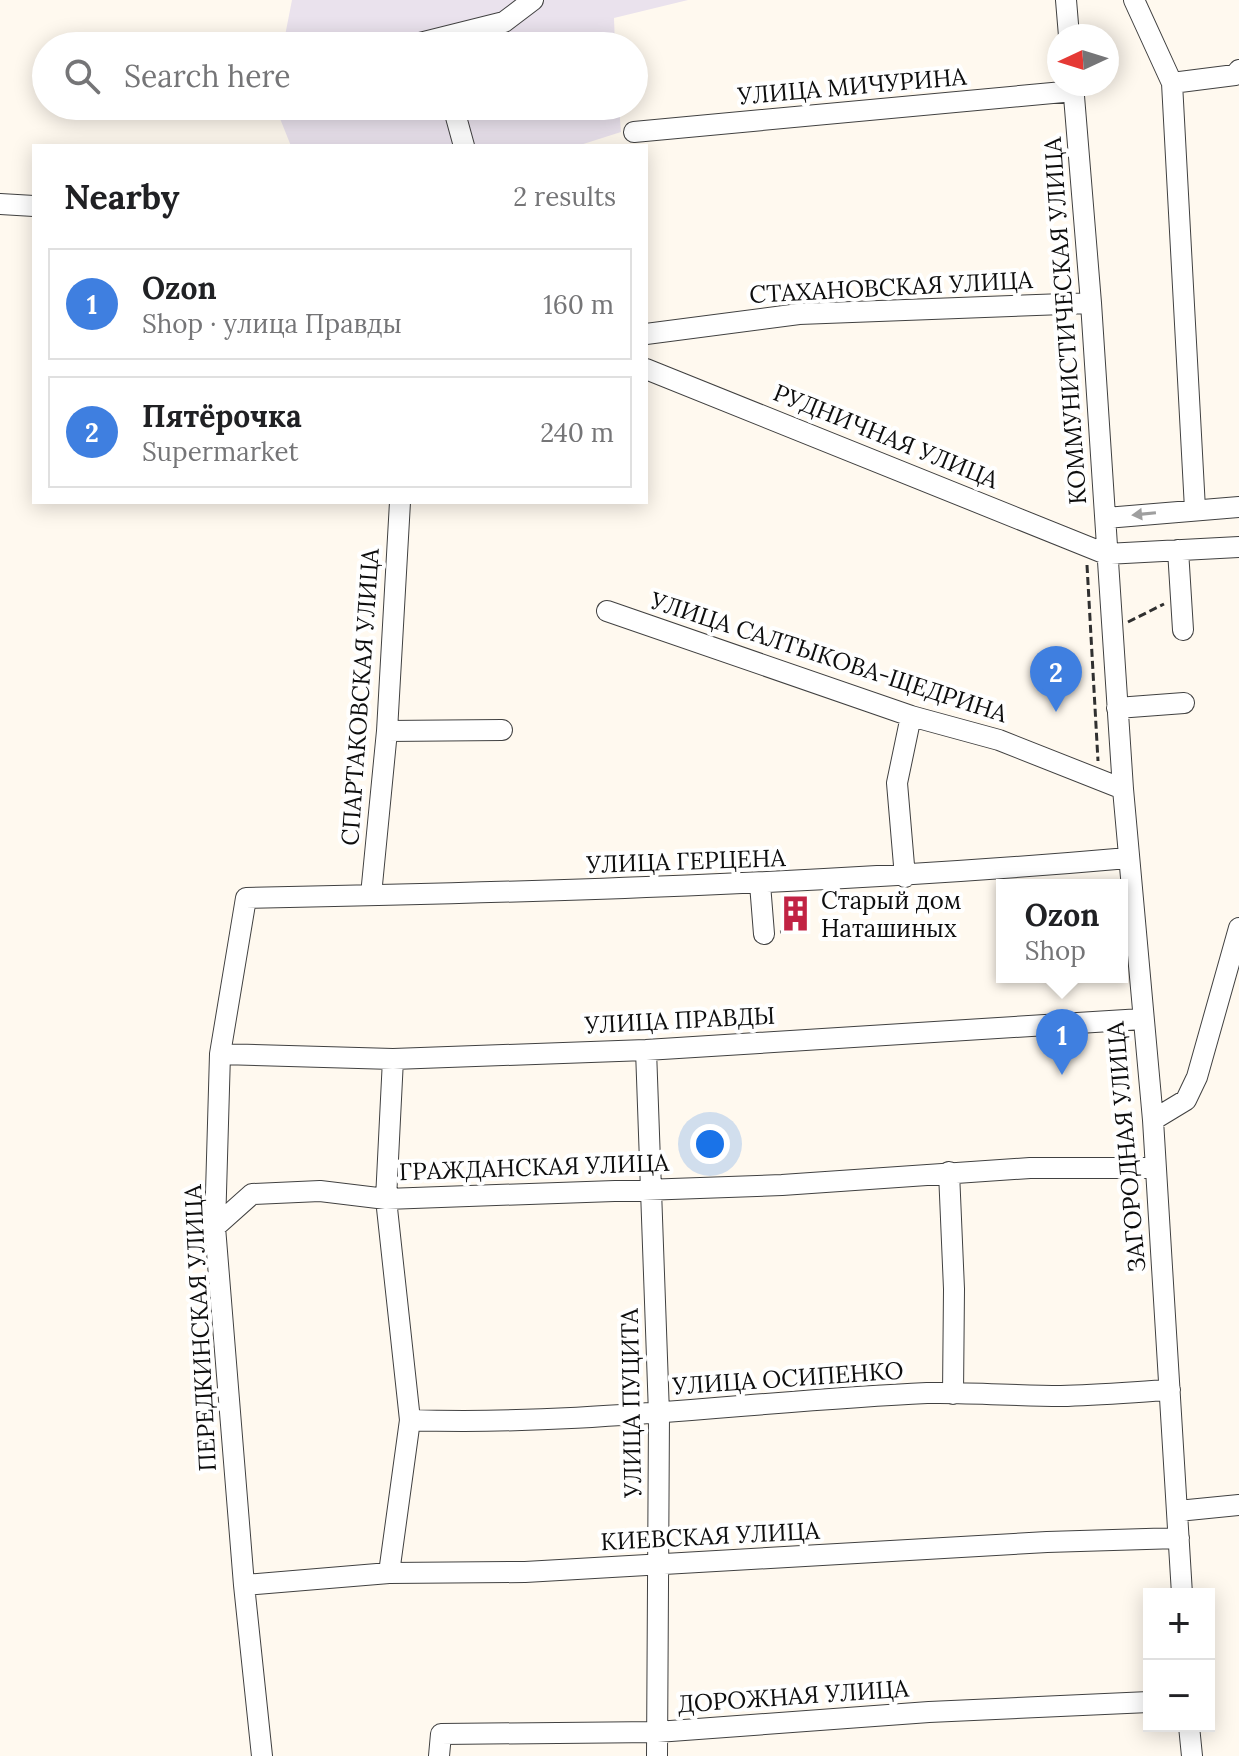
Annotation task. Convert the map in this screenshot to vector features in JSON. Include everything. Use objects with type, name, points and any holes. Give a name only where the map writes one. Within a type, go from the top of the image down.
[{"type":"street","points":[[495,32],[533,0]]},
{"type":"street","points":[[1066,0],[1068,24]]},
{"type":"street","points":[[1134,0],[1172,83],[1195,509]]},
{"type":"street","points":[[464,32],[504,22]]},
{"type":"street","points":[[1172,83],[1238,73]]},
{"type":"street","name":"УЛИЦА МИЧУРИНА","points":[[634,132],[1047,91]]},
{"type":"street","name":"КОММУНИСТИЧЕСКАЯ УЛИЦА","points":[[1075,96],[1106,518],[1106,554]]},
{"type":"street","points":[[457,120],[463,144]]},
{"type":"street","points":[[0,204],[32,206]]},
{"type":"street","name":"СТАХАНОВСКАЯ УЛИЦА","points":[[648,334],[799,314],[1091,303]]},
{"type":"street","name":"РУДНИЧНАЯ УЛИЦА","points":[[648,370],[1106,554]]},
{"type":"street","name":"СПАРТАКОВСКАЯ УЛИЦА","points":[[371,895],[387,731],[400,504]]},
{"type":"street","points":[[1106,518],[1239,507]]},
{"type":"street","points":[[1106,554],[1239,547]]},
{"type":"street","points":[[1178,550],[1183,630]]},
{"type":"street","name":"ЗАГОРОДНАЯ УЛИЦА","points":[[1106,554],[1102,633],[1117,708],[1153,1120],[1182,1588]]},
{"type":"street","name":"УЛИЦА САЛТЫКОВА-ЩЕДРИНА","points":[[607,611],[911,716],[999,740],[1123,789]]},
{"type":"street","points":[[1117,708],[1184,703]]},
{"type":"street","points":[[905,877],[897,783],[911,716]]},
{"type":"street","points":[[387,731],[502,730]]},
{"type":"street","name":"УЛИЦА ГЕРЦЕНА","points":[[246,898],[760,884],[905,877],[1128,858]]},
{"type":"street","points":[[760,884],[764,934]]},
{"type":"street","name":"ПЕРЕДКИНСКАЯ УЛИЦА","points":[[246,898],[220,1054],[215,1227],[244,1585],[262,1756]]},
{"type":"street","points":[[1153,1120],[1186,1100],[1192,1088],[1239,928]]},
{"type":"street","name":"УЛИЦА ПРАВДЫ","points":[[220,1054],[393,1059],[646,1050],[1142,1019]]},
{"type":"street","name":"УЛИЦА ПУЦИТА","points":[[646,1050],[659,1414],[657,1756]]},
{"type":"street","points":[[389,1573],[410,1420],[386,1199],[393,1059]]},
{"type":"street","name":"ГРАЖДАНСКАЯ УЛИЦА","points":[[215,1227],[252,1194],[320,1191],[386,1199],[782,1185],[949,1172],[1155,1168]]},
{"type":"street","points":[[949,1172],[954,1289],[953,1394]]},
{"type":"street","name":"УЛИЦА ОСИПЕНКО","points":[[410,1420],[462,1422],[659,1414],[725,1405],[953,1394],[1063,1396],[1170,1390]]},
{"type":"street","points":[[1178,1511],[1239,1505]]},
{"type":"street","name":"КИЕВСКАЯ УЛИЦА","points":[[244,1585],[389,1573],[660,1566],[1047,1542],[1179,1538]]},
{"type":"street","name":"ДОРОЖНАЯ УЛИЦА","points":[[439,1756],[441,1734],[657,1732],[929,1712],[1143,1702]]},
{"type":"street","points":[[1190,1732],[1192,1756]]},
{"type":"path","points":[[1086,545],[1102,633],[1099,780]]},
{"type":"path","points":[[1102,633],[1151,608],[1181,598]]},
{"type":"path","points":[[764,934],[807,930],[804,896]]},
{"type":"shaded area","points":[[292,0],[688,0],[614,18],[614,32],[286,32]]},
{"type":"shaded area","points":[[281,120],[620,120],[621,132],[583,144],[290,144]]},
{"type":"place","name":"Пятёрочка","points":[[1056,712]]},
{"type":"place","name":"Старый дом Наташиных","points":[[795,914]]},
{"type":"place","name":"Ozon","points":[[1062,1075]]}]
